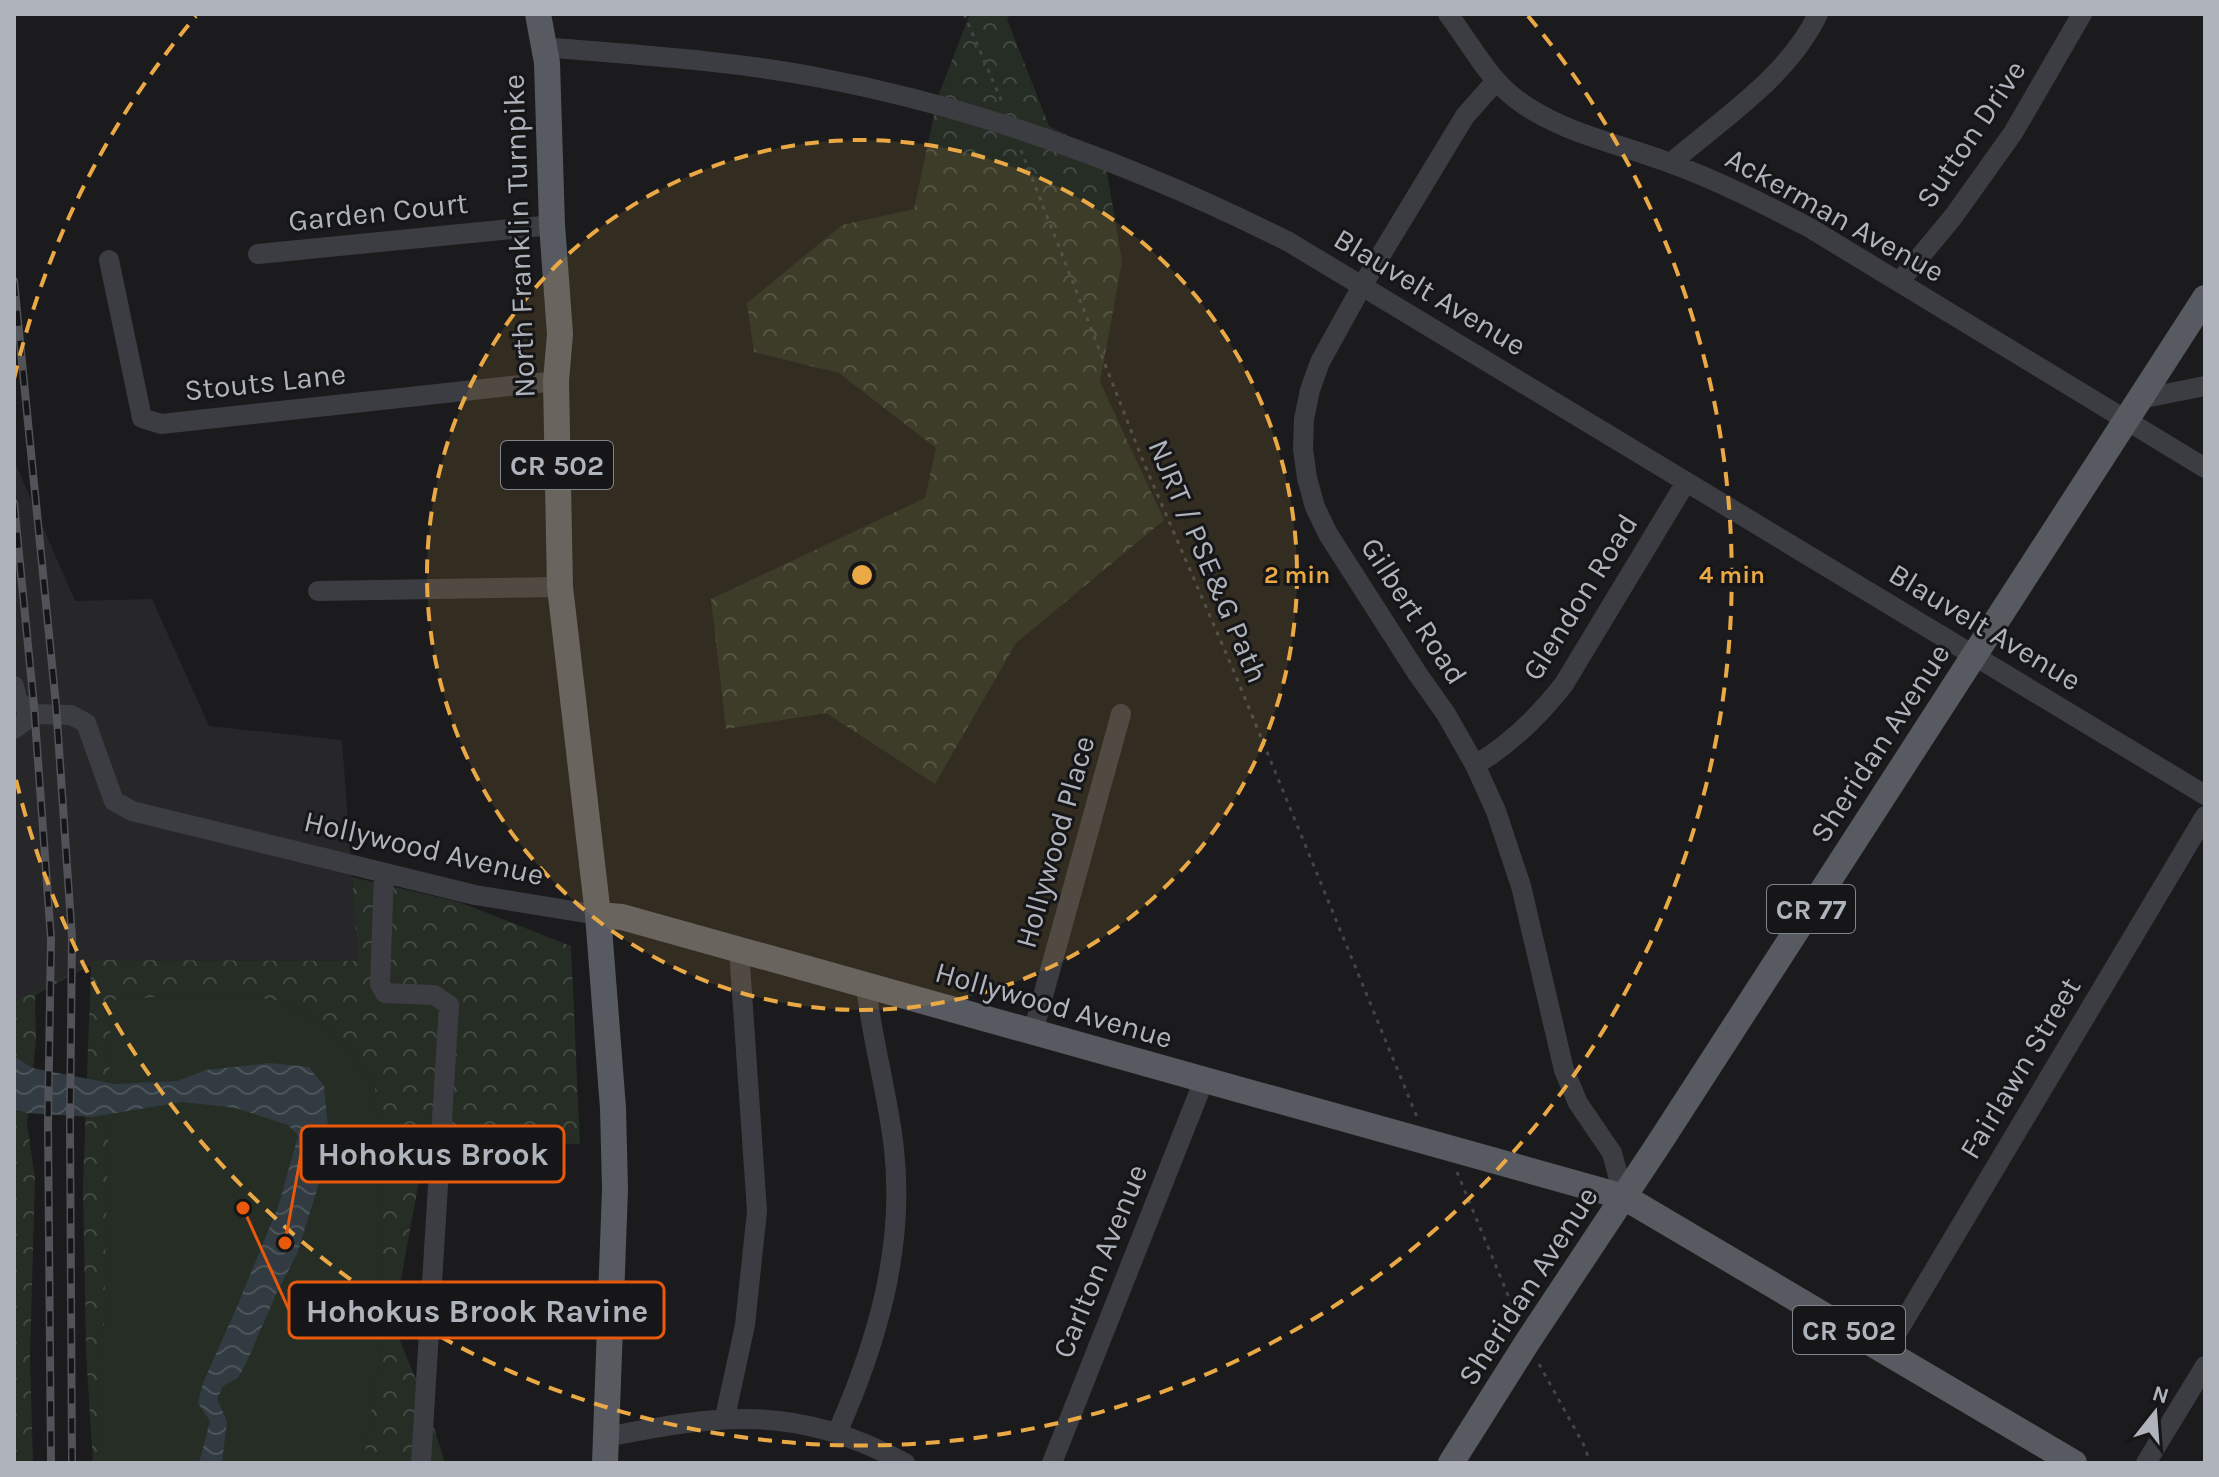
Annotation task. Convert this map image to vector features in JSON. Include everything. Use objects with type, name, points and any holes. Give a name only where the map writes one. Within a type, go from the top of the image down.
[{"type":"main road","name":"North Franklin Turnpike","points":[[538,14],[550,106],[552,225],[560,334],[556,381],[560,587],[598,915],[613,1108],[615,1189],[606,1450]]},
{"type":"main road","name":"Sheridan Avenue","points":[[1451,1463],[2205,298]]},
{"type":"main road","name":"Hollywood Avenue","points":[[598,915],[622,917],[1624,1197],[2074,1463]]},
{"type":"street","name":"Ackerman Avenue","points":[[1448,14],[1496,81],[1515,99],[1585,134],[1671,163],[1744,194],[1810,228],[1899,282],[2134,410],[2205,468]]},
{"type":"street","points":[[1671,163],[1779,71],[1797,50],[1818,14]]},
{"type":"street","name":"Sutton Drive","points":[[1899,282],[1953,217],[2013,133],[2082,14]]},
{"type":"street","name":"Blauvelt Avenue","points":[[544,47],[731,64],[814,76],[897,94],[1011,126],[1137,170],[1214,204],[1289,242],[2205,795]]},
{"type":"street","name":"Gilbert Road","points":[[1496,81],[1465,116],[1362,286],[1320,362],[1304,419],[1303,449],[1315,507],[1328,534],[1446,714],[1475,765],[1496,811],[1513,858],[1564,1070],[1578,1103],[1612,1153],[1624,1197]]},
{"type":"street","name":"Garden Court","points":[[258,254],[552,225]]},
{"type":"street","name":"Stouts Lane","points":[[109,260],[142,418],[161,424],[556,381]]},
{"type":"street","points":[[2134,410],[2205,386]]},
{"type":"street","name":"Glendon Road","points":[[1475,765],[1518,735],[1564,684],[1686,482]]},
{"type":"street","points":[[318,591],[560,587]]},
{"type":"street","points":[[14,686],[17,700],[34,714],[14,729]]},
{"type":"street","name":"Hollywood Avenue","points":[[34,714],[71,715],[86,723],[114,801],[132,811],[475,895],[598,915]]},
{"type":"street","name":"Hollywood Place","points":[[1033,1032],[1121,714]]},
{"type":"street","name":"Fairlawn Street","points":[[1886,1351],[2205,816]]},
{"type":"street","points":[[384,874],[380,984],[385,993],[434,995],[449,1005],[421,1463]]},
{"type":"street","points":[[725,1417],[745,1325],[757,1211],[739,950]]},
{"type":"street","points":[[837,1433],[877,1328],[895,1242],[895,1150],[866,986]]},
{"type":"street","name":"Carlton Avenue","points":[[1052,1463],[1204,1080]]},
{"type":"street","points":[[2146,1463],[2205,1366]]},
{"type":"street","points":[[606,1450],[681,1422],[725,1417],[797,1423],[837,1433],[905,1463]]},
{"type":"path","name":"NJRT / PSE&G Path","points":[[964,14],[1143,461],[1235,674],[1419,1122]]},
{"type":"path","points":[[1455,1166],[1520,1324]]},
{"type":"path","points":[[1535,1357],[1586,1449],[1589,1463]]},
{"type":"shaded area","points":[[14,460],[75,601],[152,599],[209,726],[342,740],[358,961],[96,960],[14,1002]]},
{"type":"green space","points":[[970,14],[1010,14],[1007,19],[1049,126],[1104,154],[1122,262],[1100,382],[1164,520],[1016,643],[935,784],[826,713],[726,729],[711,599],[925,498],[936,448],[839,373],[754,352],[747,303],[842,225],[914,209],[938,96]]},
{"type":"green space","points":[[352,877],[459,902],[571,946],[580,1144],[426,1142],[393,1323],[429,1412],[445,1463],[93,1463],[86,1353],[83,1186],[91,965],[35,995],[36,1041],[27,1123],[35,1178],[30,1359],[33,1463],[14,1463],[14,1002],[96,960],[358,961]]},
{"type":"green space","points":[[218,993],[283,1001],[333,1030],[375,1084],[384,1333],[363,1463],[101,1463],[111,1000]]},
{"type":"water","points":[[14,1056],[32,1068],[115,1084],[177,1081],[206,1070],[269,1063],[309,1067],[324,1086],[329,1136],[317,1190],[297,1254],[238,1378],[223,1386],[217,1399],[227,1421],[222,1463],[199,1463],[210,1421],[198,1403],[203,1383],[278,1207],[298,1136],[288,1125],[236,1108],[182,1102],[92,1117],[27,1113],[14,1109]]},
{"type":"railway","points":[[14,281],[56,705],[72,938],[72,1463]]},
{"type":"railway","points":[[14,503],[34,706],[51,939],[48,1124],[51,1463]]},
{"type":"place","name":"Hohokus Brook Ravine","points":[[243,1208]]},
{"type":"place","name":"Hohokus Brook","points":[[285,1243]]}]
